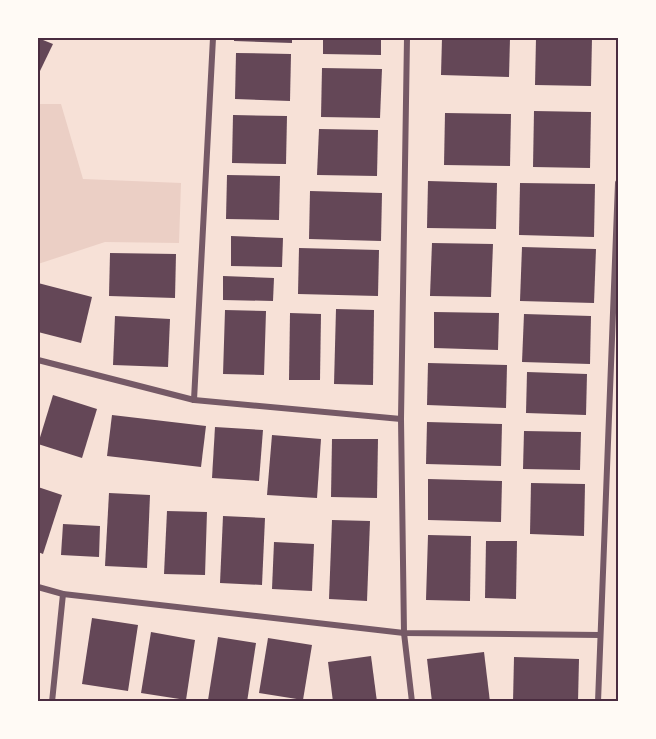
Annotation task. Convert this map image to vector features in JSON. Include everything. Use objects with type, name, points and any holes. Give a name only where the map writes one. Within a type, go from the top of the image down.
[{"type":"street","points":[[194,400],[213,38]]},
{"type":"street","points":[[407,38],[401,419],[404,633],[412,702]]},
{"type":"street","points":[[598,702],[618,183]]},
{"type":"street","points":[[38,360],[194,400],[401,419]]},
{"type":"street","points":[[38,586],[63,594],[404,633],[600,635]]},
{"type":"street","points":[[52,702],[63,594]]},
{"type":"shaded area","points":[[38,104],[61,104],[83,179],[181,183],[179,243],[105,242],[38,264]]},
{"type":"building","points":[[38,38],[53,44],[40,71],[38,70]]},
{"type":"building","points":[[234,38],[292,38],[292,43],[234,41]]},
{"type":"building","points":[[323,38],[381,38],[381,55],[323,54]]},
{"type":"building","points":[[442,38],[510,38],[509,77],[441,75]]},
{"type":"building","points":[[536,38],[592,38],[591,86],[535,85]]},
{"type":"building","points":[[236,53],[291,54],[290,101],[235,99]]},
{"type":"building","points":[[322,68],[382,69],[380,118],[321,117]]},
{"type":"building","points":[[534,111],[591,112],[590,168],[533,167]]},
{"type":"building","points":[[445,113],[511,114],[510,166],[444,165]]},
{"type":"building","points":[[233,115],[287,116],[286,164],[232,163]]},
{"type":"building","points":[[319,129],[378,130],[377,176],[317,175]]},
{"type":"building","points":[[227,175],[280,176],[279,220],[226,219]]},
{"type":"building","points":[[428,181],[497,183],[496,229],[427,228]]},
{"type":"building","points":[[520,183],[595,184],[594,237],[519,235]]},
{"type":"building","points":[[310,191],[382,193],[381,241],[309,239]]},
{"type":"building","points":[[231,236],[283,238],[282,267],[231,266]]},
{"type":"building","points":[[432,243],[493,244],[491,297],[430,296]]},
{"type":"building","points":[[522,247],[596,249],[594,303],[520,301]]},
{"type":"building","points":[[299,248],[379,250],[378,296],[298,294]]},
{"type":"building","points":[[110,253],[176,254],[175,298],[109,296]]},
{"type":"building","points":[[223,276],[274,278],[273,301],[223,300]]},
{"type":"building","points":[[38,283],[92,297],[81,343],[38,332]]},
{"type":"building","points":[[336,309],[374,310],[373,385],[334,384]]},
{"type":"building","points":[[225,310],[266,311],[264,375],[223,374]]},
{"type":"building","points":[[434,312],[499,313],[498,350],[434,348]]},
{"type":"building","points":[[290,313],[321,314],[320,380],[289,380]]},
{"type":"building","points":[[524,314],[591,316],[590,364],[522,362]]},
{"type":"building","points":[[115,316],[170,319],[168,367],[113,365]]},
{"type":"building","points":[[428,363],[507,365],[506,408],[427,405]]},
{"type":"building","points":[[527,372],[587,374],[586,415],[526,413]]},
{"type":"building","points":[[53,395],[97,409],[82,458],[38,444]]},
{"type":"building","points":[[112,415],[206,426],[201,467],[107,456]]},
{"type":"building","points":[[427,422],[502,424],[501,466],[426,464]]},
{"type":"building","points":[[215,427],[263,430],[259,481],[212,478]]},
{"type":"building","points":[[524,431],[581,432],[580,470],[523,469]]},
{"type":"building","points":[[272,435],[321,439],[317,498],[267,495]]},
{"type":"building","points":[[332,439],[378,439],[377,498],[331,497]]},
{"type":"building","points":[[428,479],[502,481],[501,522],[428,520]]},
{"type":"building","points":[[531,483],[585,484],[584,536],[530,534]]},
{"type":"building","points":[[38,487],[62,495],[43,554],[38,552]]},
{"type":"building","points":[[109,493],[150,495],[147,568],[105,566]]},
{"type":"building","points":[[167,511],[207,512],[205,575],[164,574]]},
{"type":"building","points":[[223,516],[265,518],[262,585],[220,583]]},
{"type":"building","points":[[332,520],[370,521],[367,601],[329,599]]},
{"type":"building","points":[[63,524],[100,526],[99,557],[61,555]]},
{"type":"building","points":[[428,535],[471,536],[470,601],[426,600]]},
{"type":"building","points":[[486,541],[517,541],[516,599],[485,598]]},
{"type":"building","points":[[274,542],[314,544],[312,591],[272,589]]},
{"type":"building","points":[[92,618],[138,625],[128,691],[82,684]]},
{"type":"building","points":[[151,632],[195,640],[186,700],[141,693]]},
{"type":"building","points":[[218,637],[256,643],[247,702],[208,700]]},
{"type":"building","points":[[268,638],[312,645],[303,700],[259,693]]},
{"type":"building","points":[[484,652],[490,702],[432,702],[427,659]]},
{"type":"building","points":[[371,656],[377,702],[333,702],[328,662]]},
{"type":"building","points":[[514,657],[579,659],[578,702],[513,702]]}]
